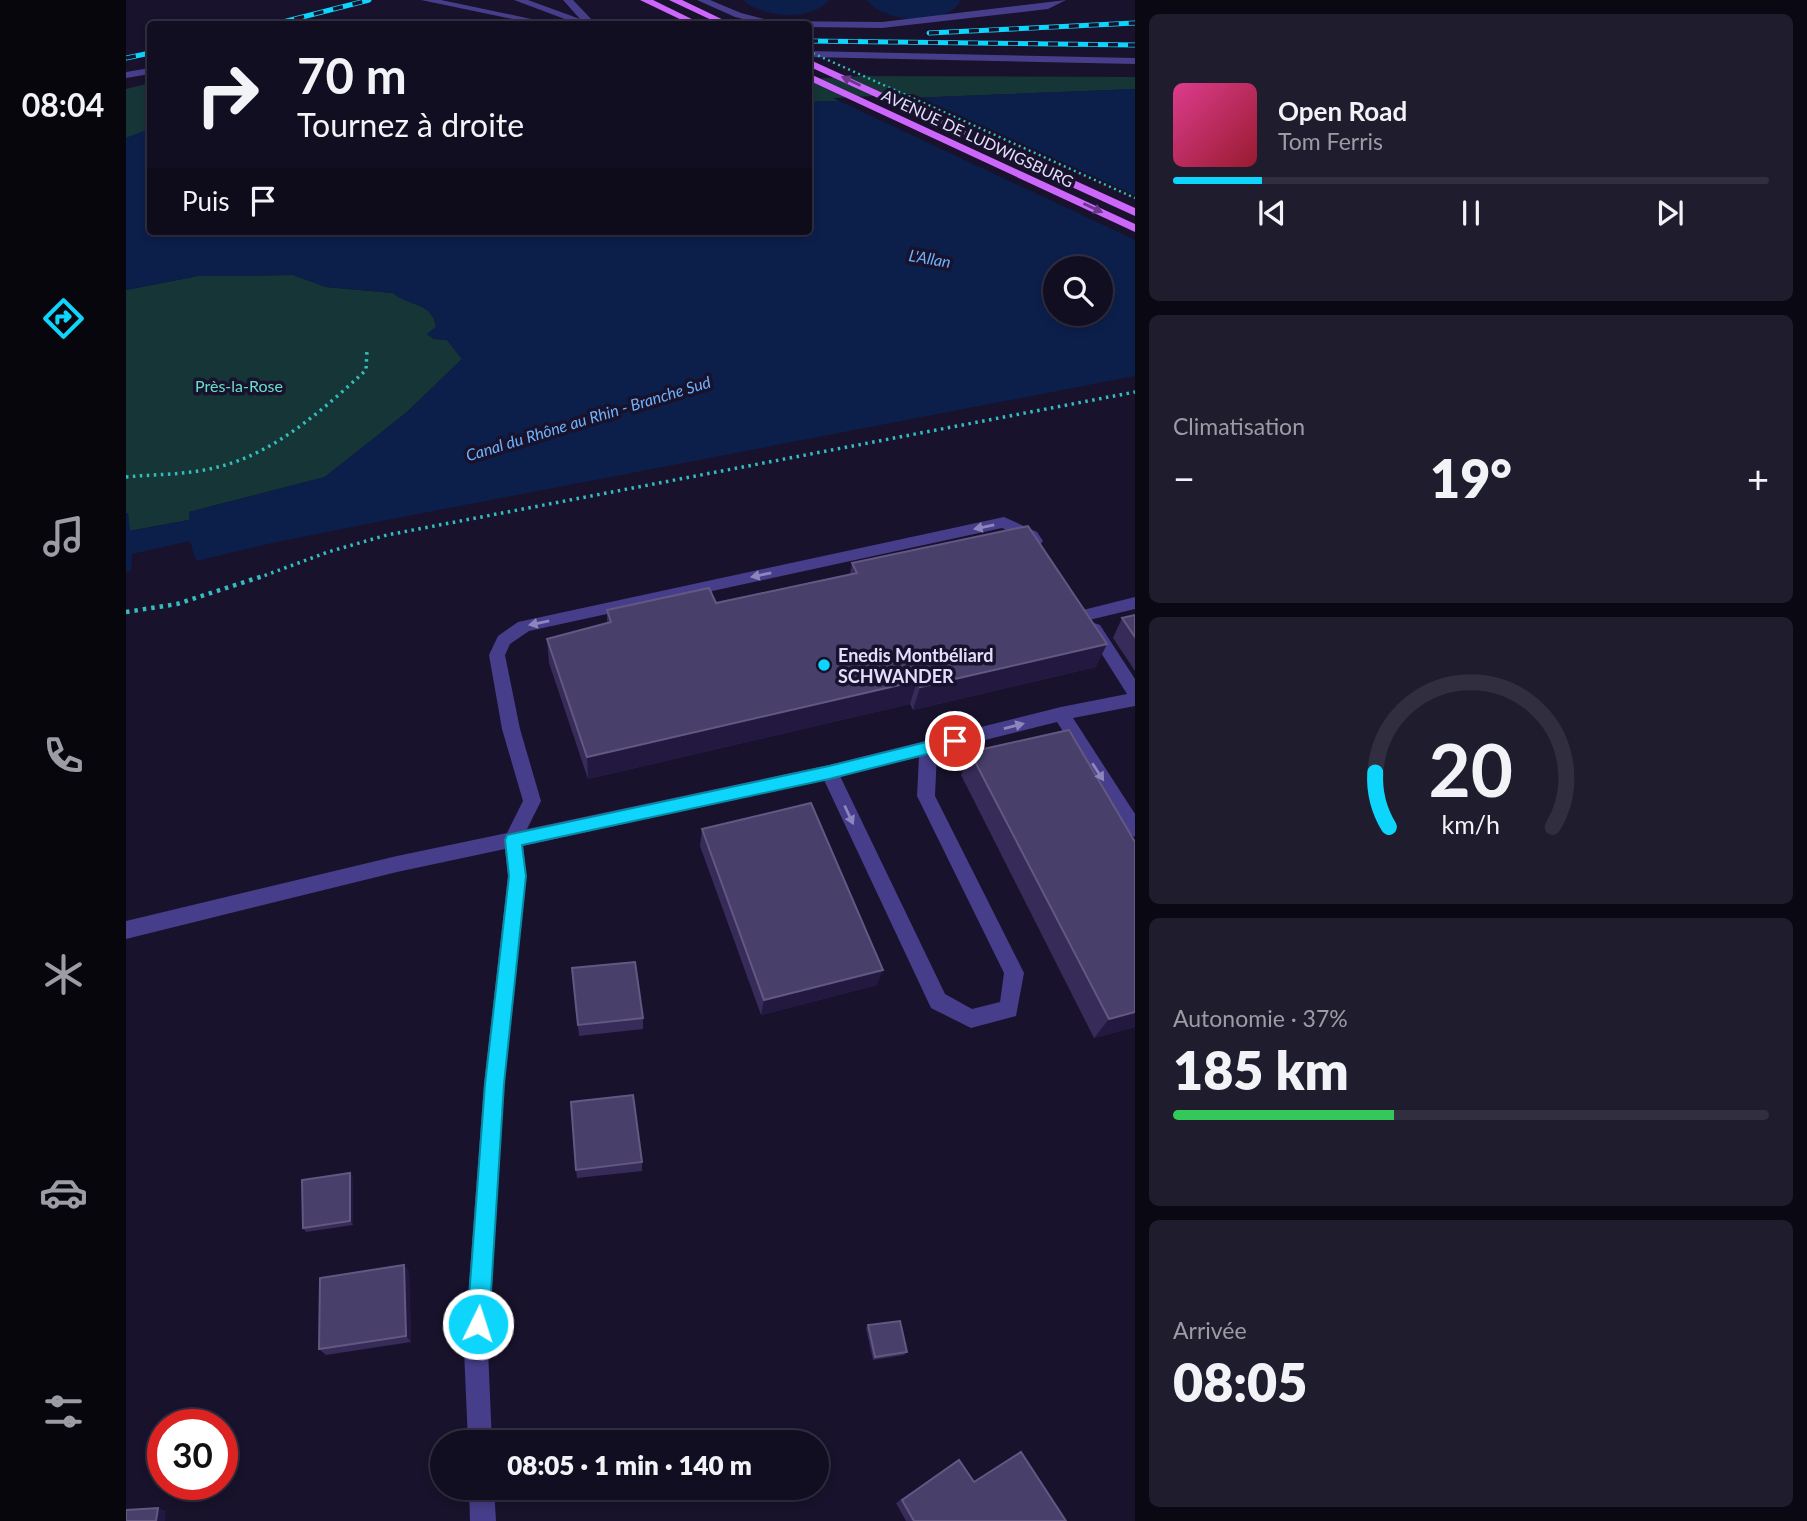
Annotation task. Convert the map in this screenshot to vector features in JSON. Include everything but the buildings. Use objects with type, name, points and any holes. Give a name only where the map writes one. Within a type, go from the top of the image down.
[{"type":"main road","points":[[645,0],[690,21]]},
{"type":"main road","points":[[674,0],[720,21]]},
{"type":"main road","name":"AVENUE DE LUDWIGSBURG","points":[[812,64],[1135,212]]},
{"type":"main road","name":"AVENUE DE LUDWIGSBURG","points":[[812,78],[1135,228]]},
{"type":"street","points":[[426,0],[539,21]]},
{"type":"street","points":[[502,0],[511,8],[539,21]]},
{"type":"street","points":[[519,0],[580,21]]},
{"type":"street","points":[[568,0],[586,21]]},
{"type":"street","points":[[702,0],[738,16],[759,21]]},
{"type":"street","points":[[812,24],[882,25],[1048,6],[1061,0]]},
{"type":"street","points":[[812,52],[1135,61]]},
{"type":"street","points":[[126,75],[147,72]]},
{"type":"street","points":[[479,1430],[476,1350],[494,1084],[517,876],[513,840],[532,801],[511,729],[497,655],[504,640],[524,626],[1004,522],[1032,537],[1047,559]]},
{"type":"street","points":[[1135,604],[1081,609],[1135,693]]},
{"type":"street","points":[[126,929],[383,867],[829,772],[1061,714],[1135,699]]},
{"type":"street","points":[[1061,714],[1135,829]]},
{"type":"street","points":[[829,772],[938,1002],[971,1019],[1009,1009],[1014,973],[926,796],[928,748]]},
{"type":"street","points":[[482,1500],[483,1521]]},
{"type":"path","points":[[812,54],[1135,198]]},
{"type":"path","points":[[126,477],[217,467],[247,457],[337,398],[366,370],[368,350]]},
{"type":"path","points":[[126,612],[206,599],[322,554],[387,535],[1135,392]]},
{"type":"green space","points":[[863,76],[1135,77],[1135,89],[812,102],[812,79]]},
{"type":"green space","points":[[147,84],[147,130],[126,138],[126,89]]},
{"type":"green space","name":"Près-la-Rose","points":[[293,275],[326,287],[393,293],[430,313],[436,327],[427,334],[434,339],[447,340],[462,359],[407,412],[325,477],[189,512],[189,520],[129,531],[126,513],[126,290],[198,276]]},
{"type":"water","points":[[743,0],[829,0],[811,12],[787,15],[762,11]]},
{"type":"water","points":[[867,0],[960,2],[941,15],[914,19],[886,14]]},
{"type":"water","points":[[1135,89],[1135,376],[392,519],[196,561],[190,541],[132,554],[131,571],[126,572],[126,513],[130,531],[189,520],[189,512],[325,477],[407,412],[462,359],[447,340],[434,339],[427,334],[436,327],[430,313],[393,293],[326,287],[293,275],[198,276],[126,290],[126,138],[147,130],[147,235],[812,235],[812,102]]},
{"type":"pier","points":[[913,94],[1135,195],[1135,240],[833,98]]},
{"type":"railway","points":[[287,21],[369,0]]},
{"type":"railway","points":[[929,33],[1135,23]]},
{"type":"railway","points":[[812,41],[1135,45]]},
{"type":"railway","points":[[126,58],[147,54]]},
{"type":"place","name":"Enedis Montbéliard SCHWANDER","points":[[824,665]]},
{"type":"route","points":[[478,1324],[494,1084],[517,876],[513,840],[829,772],[955,741]]},
{"type":"water label","name":"L'Allan","points":[[930,258]]},
{"type":"water label","name":"Canal du Rhône au Rhin - Branche Sud","points":[[588,418]]}]
